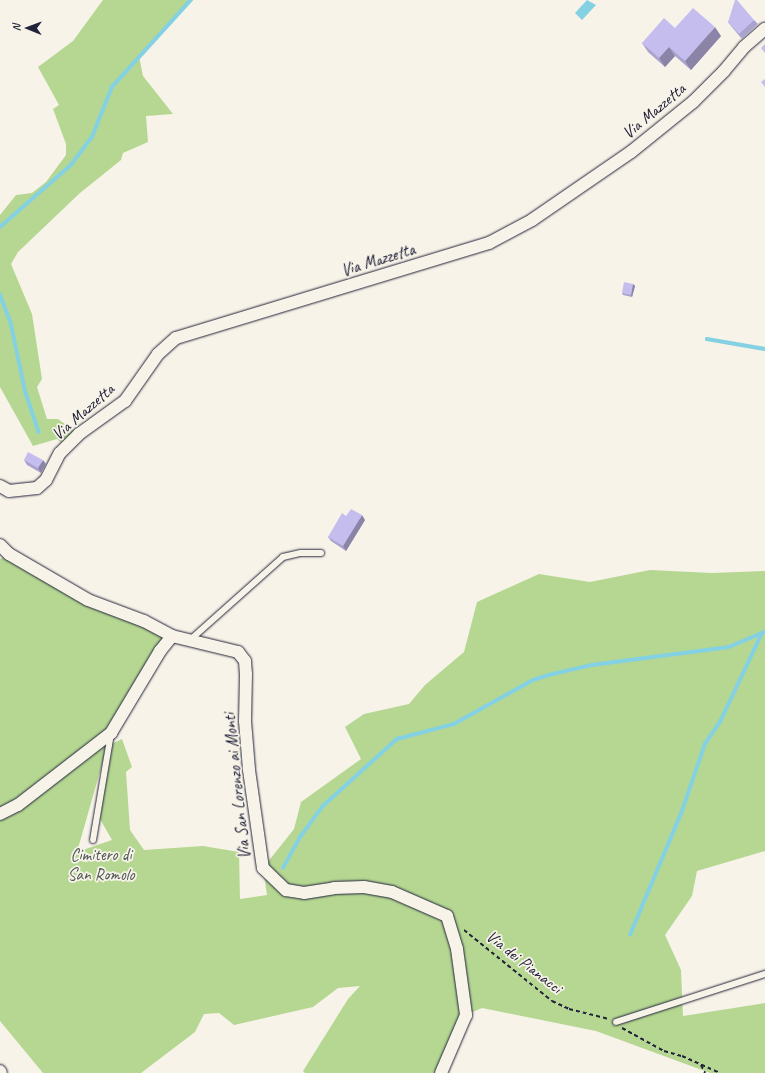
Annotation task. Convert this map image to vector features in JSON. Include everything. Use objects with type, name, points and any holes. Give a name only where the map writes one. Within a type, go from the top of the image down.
[{"type":"street","name":"Via Mazzetta","points":[[0,486],[8,491],[37,488],[46,480],[60,453],[79,434],[125,401],[158,354],[176,338],[489,243],[532,220],[631,152],[693,102],[724,71],[744,47],[765,29]]},
{"type":"street","name":"Via San Lorenzo ai Monti","points":[[0,545],[9,554],[88,600],[144,621],[172,636],[238,652],[245,660],[249,770],[263,868],[286,890],[304,893],[334,888],[364,887],[392,892],[447,916]]},
{"type":"street","points":[[0,814],[18,805],[111,733],[160,651],[172,636]]},
{"type":"street","points":[[441,1073],[466,1015],[457,949],[447,916]]},
{"type":"lane","points":[[190,640],[283,557],[302,553],[321,554]]},
{"type":"lane","points":[[93,840],[111,733]]},
{"type":"lane","points":[[616,1022],[765,974]]},
{"type":"path","name":"Via dei Pianacci","points":[[447,916],[552,1001],[569,1009],[602,1015],[616,1022],[626,1033],[720,1073]]},
{"type":"path","points":[[701,1064],[705,1073]]},
{"type":"green space","points":[[103,0],[191,0],[139,56],[143,76],[173,114],[146,116],[148,142],[123,153],[121,160],[80,193],[18,252],[11,264],[32,314],[42,379],[37,387],[47,419],[58,419],[79,434],[66,447],[57,439],[33,446],[0,387],[0,215],[16,195],[32,193],[46,182],[66,155],[66,144],[53,109],[59,105],[38,67],[73,41]]},
{"type":"green space","name":"Cimitero di San Romolo","points":[[9,554],[172,636],[111,733],[77,852],[112,840],[96,812],[109,745],[122,739],[132,767],[126,772],[130,830],[144,850],[203,846],[239,852],[240,899],[267,895],[263,868],[294,829],[301,802],[361,759],[345,727],[364,714],[409,704],[425,685],[464,652],[477,602],[539,574],[590,582],[650,570],[712,573],[765,571],[765,851],[697,871],[692,896],[665,935],[681,970],[683,1016],[765,1003],[765,1073],[710,1073],[596,1031],[482,1008],[466,1015],[439,1073],[305,1073],[303,1071],[348,999],[360,986],[338,988],[313,1007],[234,1025],[219,1013],[204,1014],[195,1032],[141,1073],[43,1073],[0,1021],[0,559]]},
{"type":"water","points":[[587,0],[596,5],[582,20],[575,13]]},
{"type":"building","points":[[735,0],[737,0],[754,20],[739,34],[728,22]]},
{"type":"building","points":[[693,8],[715,27],[685,61],[669,47],[659,58],[642,43],[664,18],[675,28]]},
{"type":"building","points":[[765,44],[765,53],[761,48]]},
{"type":"building","points":[[765,79],[765,87],[761,82]]},
{"type":"building","points":[[624,282],[633,284],[631,295],[622,293]]},
{"type":"building","points":[[28,452],[43,460],[38,468],[24,460]]},
{"type":"building","points":[[351,509],[362,515],[343,546],[328,537],[342,513],[346,516]]},
{"type":"waterway","points":[[0,227],[71,165],[92,137],[112,87],[191,0]]},
{"type":"waterway","points":[[0,294],[11,323],[26,393],[39,432]]},
{"type":"waterway","points":[[707,339],[765,349]]},
{"type":"waterway","points":[[283,868],[301,836],[323,806],[397,739],[454,724],[533,680],[553,674],[592,665],[729,647],[765,632]]},
{"type":"waterway","points":[[630,935],[682,811],[705,744],[720,722],[762,633]]}]
